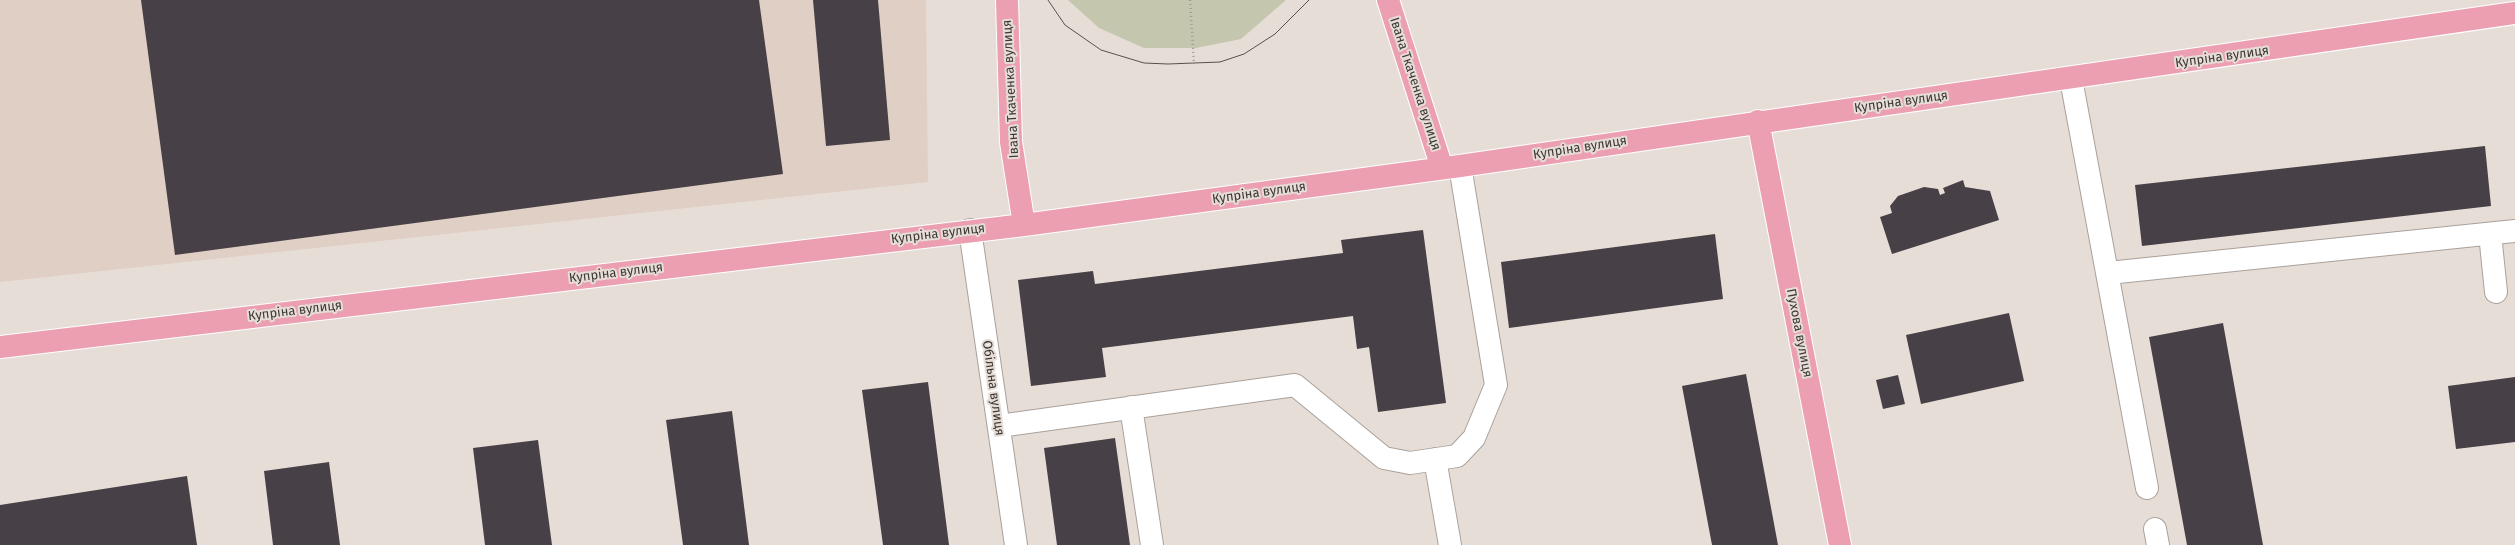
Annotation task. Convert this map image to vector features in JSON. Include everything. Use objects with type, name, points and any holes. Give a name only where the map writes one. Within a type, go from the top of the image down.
[{"type":"main road","name":"Івана Ткаченка вулиця","points":[[1008,0],[1011,142],[1024,224]]},
{"type":"main road","name":"Івана Ткаченка вулиця","points":[[1388,0],[1451,167]]},
{"type":"main road","name":"Купріна вулиця","points":[[0,347],[1024,224],[1451,167],[1758,121],[2071,79],[2514,16]]},
{"type":"main road","name":"Пухова вулиця","points":[[1758,121],[1840,545]]},
{"type":"street","points":[[2071,79],[2147,488]]},
{"type":"street","points":[[998,426],[1296,384],[1384,458],[1410,463],[1457,456],[1474,438],[1496,385],[1451,167]]},
{"type":"street","name":"Обільна вулиця","points":[[970,230],[1016,545]]},
{"type":"street","points":[[2108,273],[2515,232]]},
{"type":"street","points":[[2490,234],[2496,292]]},
{"type":"street","points":[[1131,407],[1152,545]]},
{"type":"street","points":[[1436,459],[1450,545]]},
{"type":"path","points":[[1190,0],[1194,64]]},
{"type":"shaded area","points":[[0,0],[926,0],[928,182],[0,282]]},
{"type":"green space","points":[[1068,0],[1286,0],[1241,39],[1196,48],[1144,48],[1099,28]]},
{"type":"building","points":[[141,0],[759,0],[783,174],[175,255]]},
{"type":"building","points":[[813,0],[878,0],[890,140],[826,146]]},
{"type":"building","points":[[2485,146],[2491,206],[2142,246],[2135,185]]},
{"type":"building","points":[[1963,180],[1965,187],[1990,191],[1999,220],[1892,254],[1880,217],[1892,213],[1890,206],[1898,196],[1924,187],[1938,189],[1940,195],[1945,193],[1943,188]]},
{"type":"building","points":[[1423,230],[1446,403],[1378,412],[1369,347],[1357,349],[1353,316],[1102,348],[1106,377],[1031,386],[1018,280],[1093,271],[1095,284],[1343,253],[1341,240]]},
{"type":"building","points":[[1715,234],[1723,299],[1509,328],[1501,262]]},
{"type":"building","points":[[2009,313],[2024,381],[1921,404],[1906,335]]},
{"type":"building","points":[[2223,323],[2263,545],[2187,545],[2149,337]]},
{"type":"building","points":[[1746,374],[1778,545],[1712,545],[1682,386]]},
{"type":"building","points":[[1898,375],[1905,404],[1883,409],[1876,380]]},
{"type":"building","points":[[2515,377],[2515,442],[2456,449],[2448,386]]},
{"type":"building","points":[[928,382],[949,545],[883,545],[862,390]]},
{"type":"building","points":[[732,411],[749,545],[683,545],[666,420]]},
{"type":"building","points":[[1115,438],[1130,545],[1057,545],[1044,448]]},
{"type":"building","points":[[538,440],[552,545],[485,545],[473,448]]},
{"type":"building","points":[[329,462],[340,545],[273,545],[264,471]]},
{"type":"building","points":[[187,476],[197,545],[0,545],[0,505]]},
{"type":"tram line","points":[[1048,0],[1065,25],[1101,50],[1144,63],[1168,64],[1220,62],[1244,54],[1275,34],[1309,0]]}]
